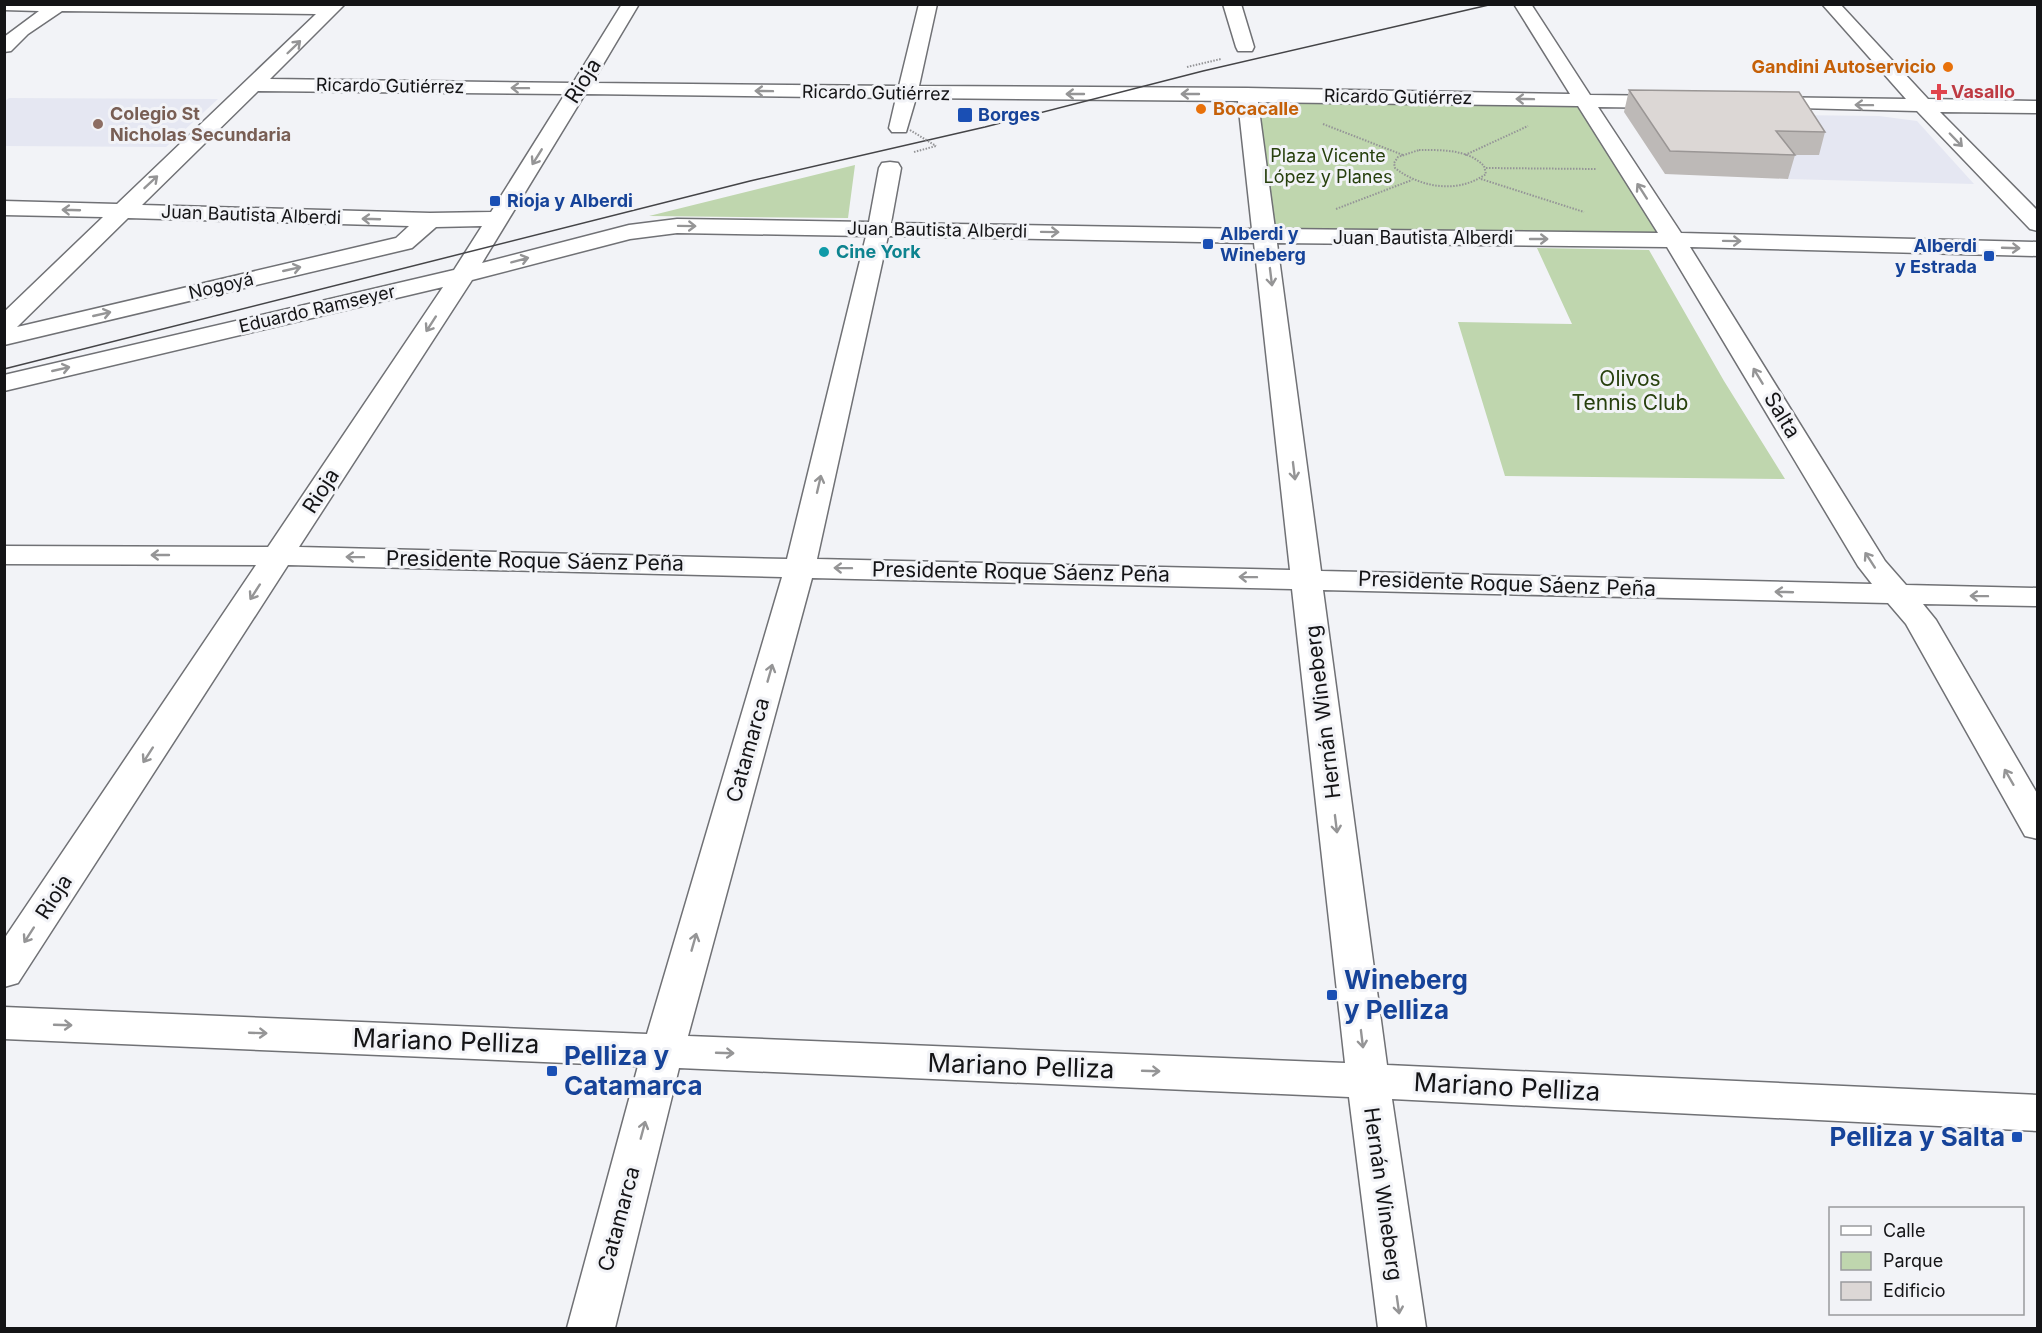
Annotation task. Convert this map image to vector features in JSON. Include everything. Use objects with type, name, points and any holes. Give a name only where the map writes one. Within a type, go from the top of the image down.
[{"type":"street","name":"Rioja","points":[[4,972],[463,275],[630,4]]},
{"type":"street","points":[[904,129],[907,93],[928,4]]},
{"type":"street","points":[[1233,4],[1245,47]]},
{"type":"street","name":"Salta","points":[[1522,4],[1674,240],[1873,566],[1920,620],[2037,827]]},
{"type":"street","points":[[1830,4],[1923,106],[2037,224]]},
{"type":"street","points":[[4,5],[335,7]]},
{"type":"street","points":[[4,47],[22,30],[58,6]]},
{"type":"street","points":[[4,326],[335,7]]},
{"type":"street","name":"Ricardo Gutiérrez","points":[[255,85],[907,93],[1247,94],[1686,102]]},
{"type":"street","name":"Hernán Wineberg","points":[[1247,94],[1368,1081],[1402,1329]]},
{"type":"street","points":[[1745,103],[2037,107]]},
{"type":"street","name":"Catamarca","points":[[591,1329],[663,1050],[800,567],[879,228],[890,168]]},
{"type":"street","name":"Juan Bautista Alberdi","points":[[4,208],[430,220],[498,219]]},
{"type":"street","name":"Nogoyá","points":[[4,338],[404,243],[430,220]]},
{"type":"street","name":"Juan Bautista Alberdi","points":[[629,232],[677,226],[879,228],[1266,236],[1674,240],[2037,249]]},
{"type":"street","name":"Eduardo Ramseyer","points":[[4,383],[463,275],[629,232]]},
{"type":"street","name":"Presidente Roque Sáenz Peña","points":[[4,555],[279,555],[2037,597]]},
{"type":"street","name":"Mariano Pelliza","points":[[4,1023],[1368,1081],[2037,1113]]},
{"type":"path","points":[[1465,155],[1584,100]]},
{"type":"path","points":[[904,129],[936,146],[917,151]]},
{"type":"path","points":[[1419,150],[1447,151],[1465,155],[1482,163],[1486,168],[1486,174],[1481,179],[1471,183],[1442,186],[1412,180],[1395,168],[1394,162],[1398,157],[1419,150]]},
{"type":"path","points":[[1486,168],[1603,169]]},
{"type":"path","points":[[1481,179],[1589,213]]},
{"type":"shaded area","name":"Colegio St Nicholas Secundaria","points":[[9,98],[218,99],[166,147],[5,146],[5,101]]},
{"type":"shaded area","points":[[1792,115],[1879,116],[1917,121],[1974,184],[1788,179],[1770,155]]},
{"type":"green space","name":"Plaza Vicente López y Planes","points":[[1247,94],[1584,100],[1674,240],[1266,236]]},
{"type":"green space","points":[[855,165],[848,218],[649,216]]},
{"type":"green space","name":"Olivos Tennis Club","points":[[1537,248],[1649,250],[1724,381],[1785,479],[1505,476],[1458,322],[1572,324]]},
{"type":"building","points":[[1629,90],[1799,92],[1825,132],[1776,131],[1795,155],[1670,151]]},
{"type":"tram line","points":[[4,369],[750,181],[985,127],[1203,71],[1493,4]]},
{"type":"place","name":"Gandini Autoservicio","points":[[1948,67]]},
{"type":"place","name":"Vasallo","points":[[1939,92]]},
{"type":"place","name":"Bocacalle","points":[[1201,109]]},
{"type":"place","name":"Borges","points":[[965,115]]},
{"type":"place","name":"Colegio St Nicholas Secundaria","points":[[98,124]]},
{"type":"place","name":"Rioja y Alberdi","points":[[495,201]]},
{"type":"place","name":"Alberdi y Wineberg","points":[[1208,244]]},
{"type":"place","name":"Cine York","points":[[824,252]]},
{"type":"place","name":"Alberdi y Estrada","points":[[1989,256]]},
{"type":"place","name":"Wineberg y Pelliza","points":[[1332,995]]},
{"type":"place","name":"Pelliza y Catamarca","points":[[552,1071]]},
{"type":"place","name":"Pelliza y Salta","points":[[2017,1137]]}]
